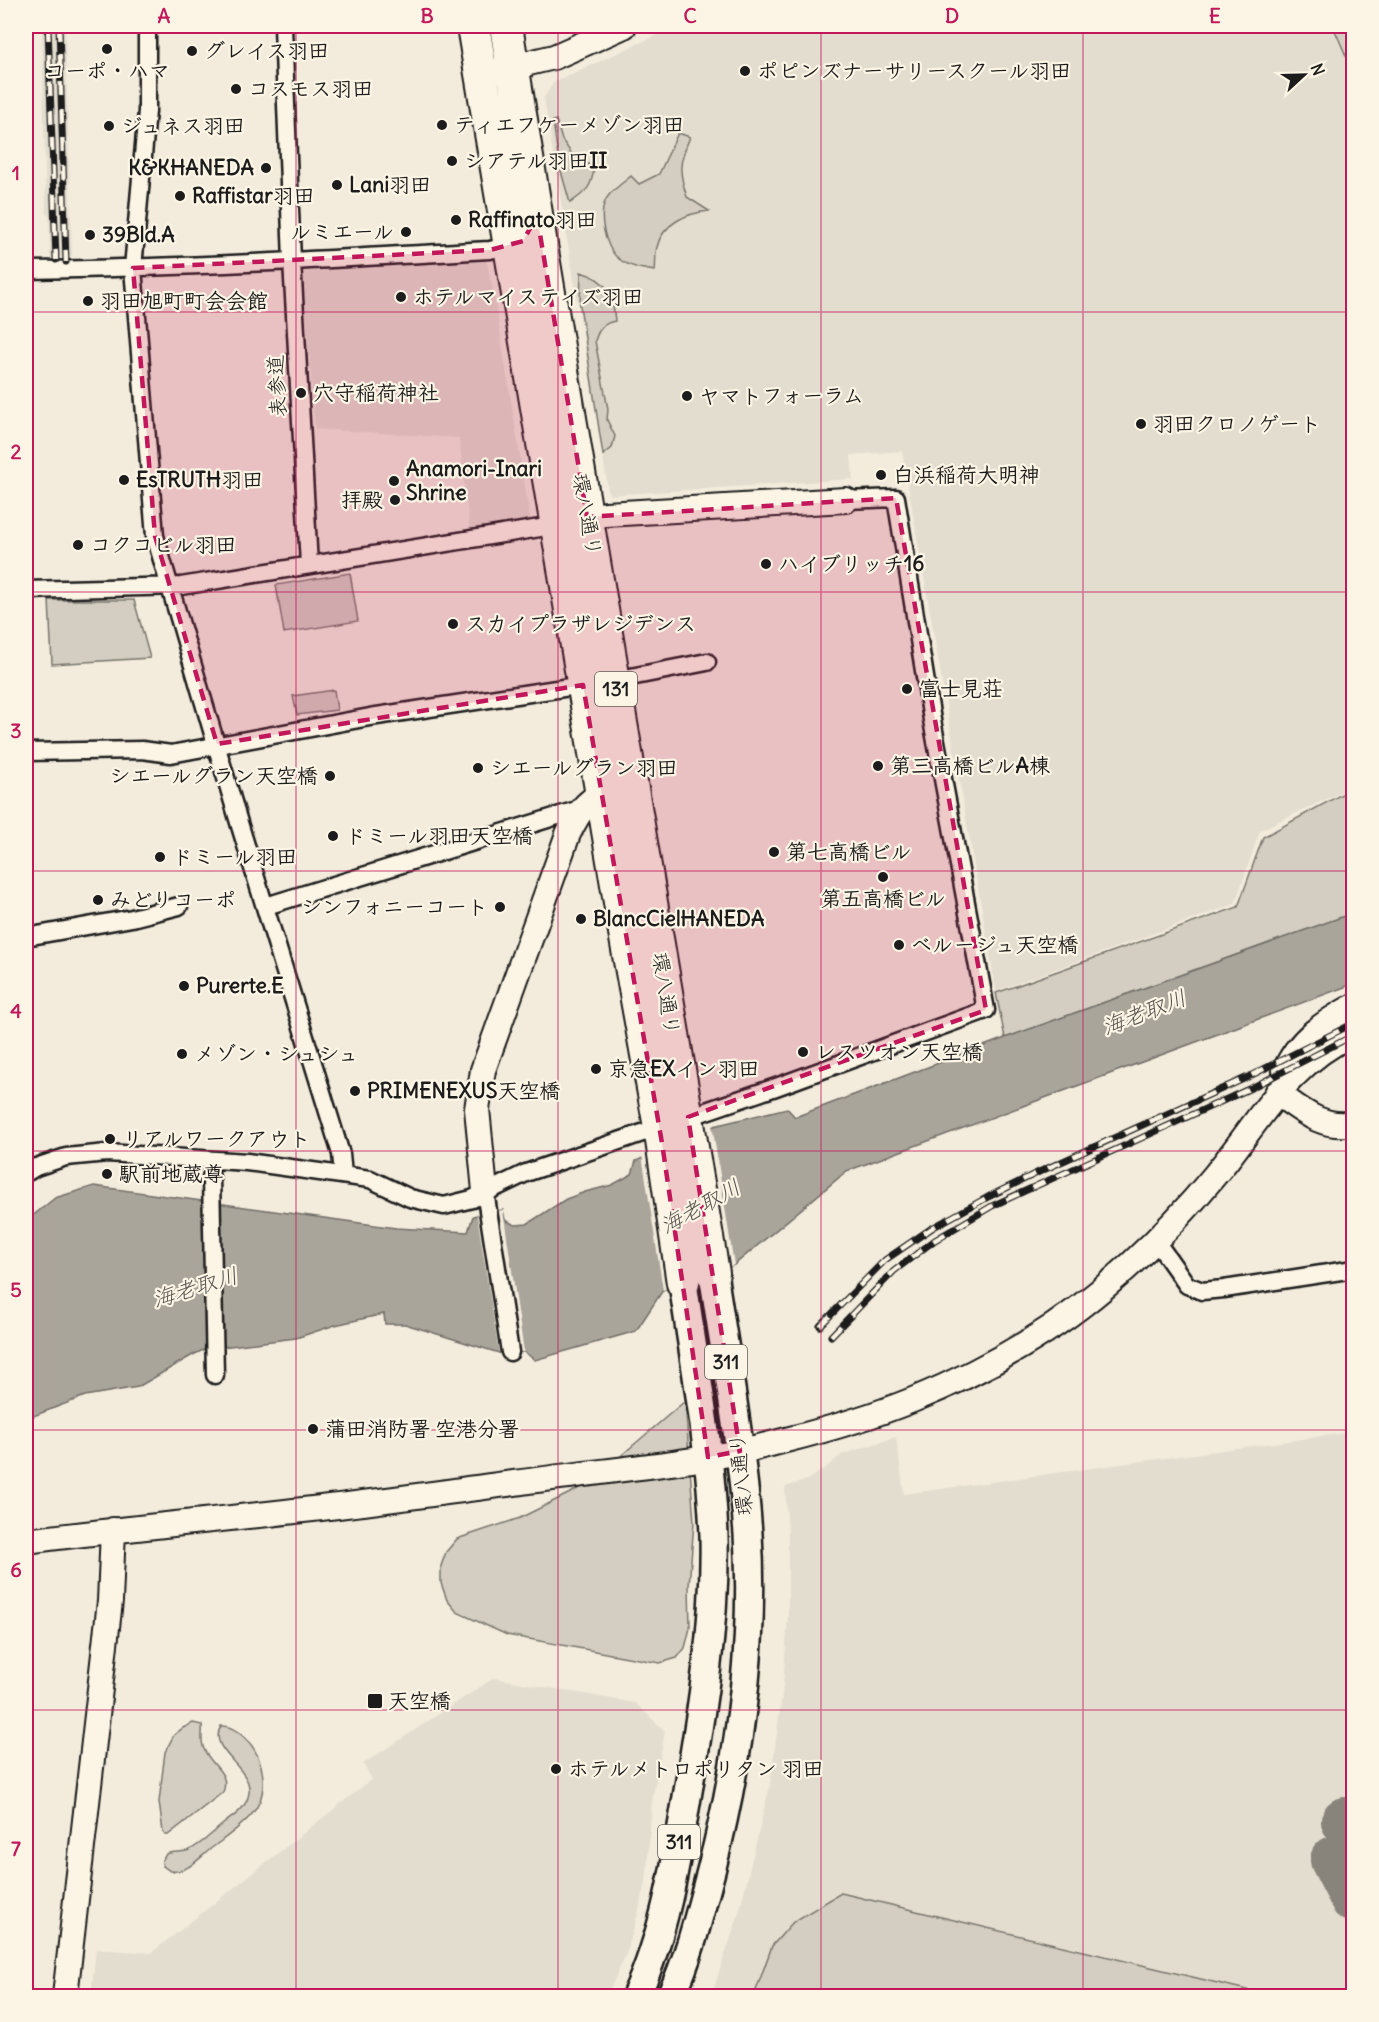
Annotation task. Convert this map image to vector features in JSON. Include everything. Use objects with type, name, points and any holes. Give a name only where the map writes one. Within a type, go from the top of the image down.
[{"type":"highway","name":"環八通り","points":[[473,26],[583,684],[675,1130],[713,1273]]},
{"type":"highway","name":"環八通り","points":[[506,26],[540,245],[615,680],[605,797]]},
{"type":"highway","name":"環八通り","points":[[675,1130],[683,1283]]},
{"type":"main road","name":"環八通り","points":[[671,1996],[699,1915],[721,1832],[733,1776],[748,1643],[748,1537],[740,1451],[713,1273]]},
{"type":"main road","name":"環八通り","points":[[636,1996],[644,1980],[666,1910],[699,1723],[711,1625],[714,1538],[708,1457],[683,1283]]},
{"type":"street","points":[[147,26],[147,111],[133,268],[155,537],[341,1154],[343,1174]]},
{"type":"street","name":"表参道","points":[[283,26],[292,261],[309,565]]},
{"type":"street","points":[[481,74],[554,57],[624,26]]},
{"type":"street","points":[[26,270],[133,268],[490,250],[523,241],[531,234],[537,216]]},
{"type":"street","points":[[26,590],[170,587],[540,528],[556,522],[606,514],[896,498],[932,720],[986,1010],[830,1068],[675,1130],[526,1173],[487,1202],[472,1199],[444,1206],[410,1198],[370,1179],[343,1174],[320,1173],[247,1162],[107,1153],[66,1157],[36,1167],[26,1173]]},
{"type":"street","points":[[615,680],[707,662]]},
{"type":"street","points":[[26,752],[142,750],[171,754],[370,717],[583,684]]},
{"type":"street","points":[[266,906],[605,797]]},
{"type":"street","points":[[510,1352],[487,1202],[477,1109],[483,1070],[568,834],[605,797]]},
{"type":"street","points":[[26,937],[132,918],[179,906]]},
{"type":"street","points":[[1277,1093],[1287,1065],[1299,1048],[1323,1025],[1353,1006]]},
{"type":"street","points":[[26,1541],[328,1507],[708,1457],[869,1418],[977,1372],[1036,1337],[1078,1308],[1153,1242],[1188,1206],[1214,1176],[1277,1093],[1312,1058],[1328,1046],[1353,1033]]},
{"type":"street","points":[[1277,1093],[1316,1120],[1338,1125],[1353,1123]]},
{"type":"street","points":[[211,1177],[215,1375]]},
{"type":"street","points":[[1153,1242],[1163,1251],[1186,1285],[1202,1291],[1353,1269]]},
{"type":"street","points":[[65,1996],[110,1601],[112,1530]]},
{"type":"highlighted area","points":[[537,216],[587,517],[896,498],[986,1010],[688,1117],[740,1451],[708,1457],[662,1143],[583,685],[217,744],[155,536],[133,268],[490,250],[523,241]]},
{"type":"shaded area","points":[[42,26],[65,26],[72,256],[50,257],[49,215],[46,214]]},
{"type":"shaded area","name":"羽田クロノゲート","points":[[677,26],[1331,26],[1354,76],[1353,787],[1260,830],[1235,904],[996,991],[902,451],[851,455],[853,479],[609,495],[544,98],[554,82]]},
{"type":"shaded area","points":[[1333,26],[1353,27],[1353,72]]},
{"type":"shaded area","points":[[556,120],[562,140],[574,157],[594,167],[592,180],[587,189],[570,203],[559,164],[553,121]]},
{"type":"shaded area","points":[[678,133],[690,137],[681,166],[687,197],[709,211],[684,217],[670,226],[657,247],[655,271],[632,266],[619,259],[609,246],[602,219],[605,202],[611,192],[631,176],[639,184],[659,174]]},
{"type":"shaded area","points":[[486,258],[531,523],[470,533],[459,438],[315,429],[302,266]]},
{"type":"shaded area","points":[[581,272],[603,284],[610,296],[614,312],[615,321],[607,323],[602,328],[595,341],[608,409],[607,420],[615,436],[612,448],[603,455],[580,305]]},
{"type":"shaded area","points":[[350,573],[358,621],[284,633],[276,585]]},
{"type":"shaded area","points":[[49,600],[134,600],[150,658],[52,664]]},
{"type":"shaded area","points":[[334,690],[337,710],[297,715],[293,696]]},
{"type":"shaded area","points":[[1353,788],[1353,913],[1005,1038],[996,993],[1238,907],[1263,837]]},
{"type":"shaded area","points":[[685,1401],[694,1522],[689,1586],[690,1628],[685,1648],[677,1658],[660,1663],[507,1635],[457,1612],[447,1600],[441,1583],[441,1566],[446,1552],[457,1539],[520,1518],[576,1490],[616,1460]]},
{"type":"shaded area","points":[[1353,1432],[1353,1996],[711,1996],[739,1913],[770,1785],[783,1687],[788,1616],[788,1533],[785,1487],[807,1480],[841,1455],[896,1437],[904,1494]]},
{"type":"shaded area","points":[[494,1678],[635,1703],[665,1731],[652,1801],[646,1884],[627,1952],[607,1996],[91,1996],[96,1949],[151,1953],[372,1779],[363,1764]]},
{"type":"shaded area","points":[[193,1723],[202,1725],[203,1746],[222,1774],[225,1785],[223,1792],[165,1835],[159,1802],[165,1752],[174,1735]]},
{"type":"shaded area","points":[[221,1726],[240,1733],[257,1755],[263,1775],[263,1786],[258,1805],[238,1828],[193,1864],[182,1870],[170,1871],[163,1866],[162,1861],[166,1854],[186,1851],[198,1845],[239,1812],[249,1794],[248,1783],[243,1773],[221,1746],[218,1736]]},
{"type":"shaded area","points":[[841,1893],[1272,1996],[754,1996],[772,1946],[793,1922]]},
{"type":"water","name":"海老取川","points":[[1353,913],[1353,984],[847,1171],[734,1265],[663,1290],[636,1331],[535,1360],[524,1352],[499,1353],[405,1324],[385,1324],[384,1314],[335,1325],[296,1338],[205,1349],[138,1387],[85,1396],[26,1419],[26,1221],[55,1198],[94,1186],[396,1228],[468,1232],[473,1216],[503,1210],[505,1220],[515,1225],[527,1224],[566,1199],[612,1185],[632,1174],[636,1161],[714,1126],[787,1108],[795,1117],[1005,1038]]},
{"type":"pier","points":[[712,1124],[734,1265],[663,1290],[642,1155]]},
{"type":"pier","points":[[503,1210],[524,1352],[499,1353],[477,1215]]},
{"type":"taxiway","points":[[1345,1821],[1354,1823]]},
{"type":"taxiway","points":[[1334,1860],[1354,1899]]},
{"type":"railway","points":[[48,26],[56,260]]},
{"type":"railway","points":[[59,26],[66,262]]},
{"type":"railway","points":[[820,1326],[885,1260],[932,1228],[1039,1172],[1248,1077],[1354,1023]]},
{"type":"railway","points":[[831,1336],[894,1271],[935,1240],[992,1206],[1251,1088],[1354,1035]]},
{"type":"place","name":"コーポ・ハマ","points":[[107,49]]},
{"type":"place","name":"グレイス羽田","points":[[192,51]]},
{"type":"place","name":"ポピンズナーサリースクール羽田","points":[[745,71]]},
{"type":"place","name":"コスモス羽田","points":[[236,89]]},
{"type":"place","name":"ティエフケーメゾン羽田","points":[[442,125]]},
{"type":"place","name":"ジュネス羽田","points":[[109,126]]},
{"type":"place","name":"シアテル羽田II","points":[[452,161]]},
{"type":"place","name":"K&KHANEDA","points":[[266,168]]},
{"type":"place","name":"Lani羽田","points":[[337,185]]},
{"type":"place","name":"Raffistar羽田","points":[[180,196]]},
{"type":"place","name":"Raffinato羽田","points":[[456,220]]},
{"type":"place","name":"ルミエール","points":[[406,232]]},
{"type":"place","name":"39Bld.A","points":[[90,235]]},
{"type":"place","name":"ホテルマイステイズ羽田","points":[[401,297]]},
{"type":"place","name":"羽田旭町町会会館","points":[[88,301]]},
{"type":"place","name":"穴守稲荷神社","points":[[301,393]]},
{"type":"place","name":"ヤマトフォーラム","points":[[687,396]]},
{"type":"place","name":"羽田クロノゲート","points":[[1141,424]]},
{"type":"place","name":"白浜稲荷大明神","points":[[881,475]]},
{"type":"place","name":"EsTRUTH羽田","points":[[124,480]]},
{"type":"place","name":"Anamori-Inari Shrine","points":[[394,481]]},
{"type":"place","name":"拝殿","points":[[395,500]]},
{"type":"place","name":"コクコビル羽田","points":[[78,545]]},
{"type":"place","name":"ハイブリッチ16","points":[[766,564]]},
{"type":"place","name":"スカイプラザレジデンス","points":[[453,624]]},
{"type":"place","name":"富士見荘","points":[[907,689]]},
{"type":"place","name":"第三高橋ビルA棟","points":[[878,766]]},
{"type":"place","name":"シエールグラン羽田","points":[[478,768]]},
{"type":"place","name":"シエールグラン天空橋","points":[[330,776]]},
{"type":"place","name":"ドミール羽田天空橋","points":[[333,836]]},
{"type":"place","name":"第七高橋ビル","points":[[774,852]]},
{"type":"place","name":"ドミール羽田","points":[[160,857]]},
{"type":"place","name":"第五高橋ビル","points":[[883,877]]},
{"type":"place","name":"みどりコーポ","points":[[98,900]]},
{"type":"place","name":"シンフォニーコート","points":[[500,907]]},
{"type":"place","name":"BlancCielHANEDA","points":[[581,919]]},
{"type":"place","name":"ベルージュ天空橋","points":[[899,945]]},
{"type":"place","name":"Purerte.E","points":[[184,986]]},
{"type":"place","name":"レスツオン天空橋","points":[[803,1052]]},
{"type":"place","name":"メゾン・シュシュ","points":[[182,1054]]},
{"type":"place","name":"京急EXイン羽田","points":[[596,1069]]},
{"type":"place","name":"PRIMENEXUS天空橋","points":[[355,1091]]},
{"type":"place","name":"リアルワークアウト","points":[[110,1139]]},
{"type":"place","name":"駅前地蔵尊","points":[[107,1174]]},
{"type":"place","name":"蒲田消防署 空港分署","points":[[313,1429]]},
{"type":"place","name":"天空橋","points":[[375,1701]]},
{"type":"place","name":"ホテルメトロポリタン 羽田","points":[[556,1769]]}]
